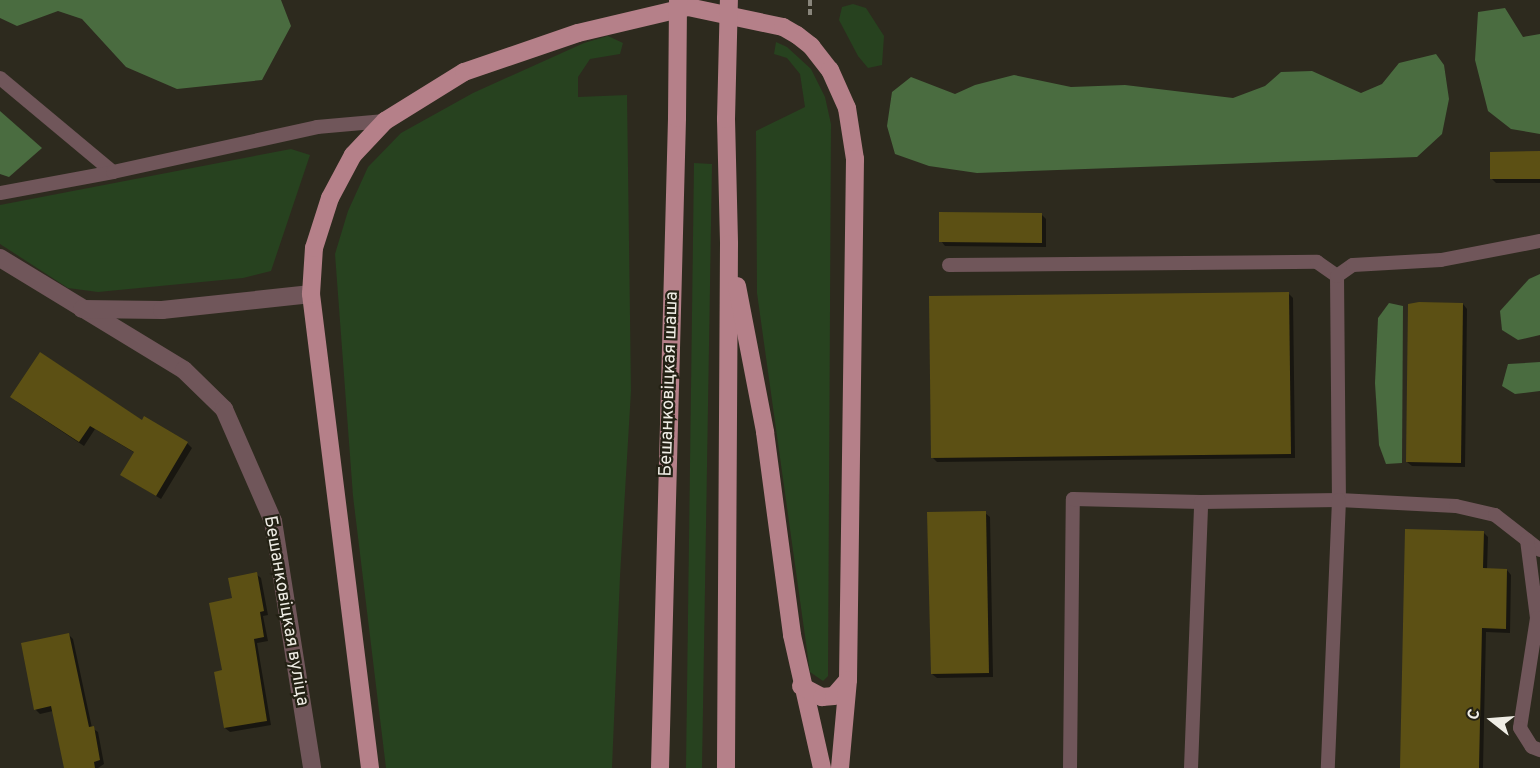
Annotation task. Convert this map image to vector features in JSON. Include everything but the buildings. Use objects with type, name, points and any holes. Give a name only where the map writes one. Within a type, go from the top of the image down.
[{"type":"main road","name":"Бешанковіцкая шаша","points":[[660,768],[678,0]]},
{"type":"main road","points":[[726,768],[729,244],[726,119],[729,0]]},
{"type":"main road","points":[[370,768],[311,294],[314,248],[330,198],[353,155],[384,121],[464,72],[578,33],[688,7],[783,27],[811,46],[830,70],[847,108],[855,159],[848,680],[840,768]]},
{"type":"main road","points":[[729,244],[765,432],[801,686],[822,768]]},
{"type":"main road","points":[[801,686],[822,697],[834,696],[848,680]]},
{"type":"street","name":"Бешанковіцкая вуліца","points":[[0,258],[80,309],[184,370],[224,409],[273,521],[312,768]]},
{"type":"street","points":[[80,309],[162,310],[311,294]]},
{"type":"lane","points":[[0,78],[113,172]]},
{"type":"lane","points":[[0,193],[113,172],[317,128],[384,121]]},
{"type":"lane","points":[[1337,276],[1353,265],[1441,260],[1540,241]]},
{"type":"lane","points":[[949,265],[1317,262],[1337,276]]},
{"type":"lane","points":[[1328,768],[1339,500],[1337,276]]},
{"type":"lane","points":[[1070,768],[1073,499],[1201,502],[1339,500],[1456,507],[1494,515],[1540,550]]},
{"type":"lane","points":[[1191,768],[1201,502]]},
{"type":"lane","points":[[1527,540],[1537,618],[1520,728],[1532,747],[1540,750]]},
{"type":"green space","points":[[0,0],[281,0],[291,26],[262,80],[177,89],[126,67],[82,19],[58,11],[17,26],[0,18]]},
{"type":"green space","points":[[853,4],[866,8],[884,36],[882,65],[868,68],[858,56],[839,20],[842,7]]},
{"type":"green space","points":[[1505,8],[1523,37],[1540,34],[1540,134],[1511,129],[1488,111],[1475,60],[1478,12]]},
{"type":"green space","points":[[608,36],[623,43],[620,54],[590,59],[578,77],[578,97],[627,95],[631,391],[612,768],[386,768],[353,496],[335,254],[348,211],[368,167],[401,133],[473,93],[584,43]]},
{"type":"green space","points":[[776,42],[787,47],[811,69],[825,97],[831,124],[828,676],[823,681],[810,672],[757,293],[756,131],[805,107],[800,74],[787,58],[774,54]]},
{"type":"green space","points":[[1436,54],[1444,65],[1449,99],[1442,134],[1417,157],[977,173],[929,166],[895,154],[887,126],[892,92],[911,77],[955,94],[975,85],[1014,75],[1071,87],[1125,85],[1233,98],[1265,86],[1281,72],[1312,71],[1361,93],[1382,84],[1399,63]]},
{"type":"green space","points":[[0,111],[42,148],[9,177],[0,174]]},
{"type":"green space","points":[[291,149],[310,155],[271,271],[243,278],[98,292],[68,288],[0,244],[0,205]]},
{"type":"green space","points":[[694,163],[712,164],[702,768],[686,768]]},
{"type":"green space","points":[[1540,274],[1540,335],[1518,340],[1502,330],[1500,311],[1529,279]]},
{"type":"green space","points":[[1389,303],[1403,306],[1402,463],[1386,464],[1379,445],[1375,383],[1378,318]]},
{"type":"green space","points":[[1540,362],[1540,391],[1515,394],[1502,386],[1508,364]]}]
